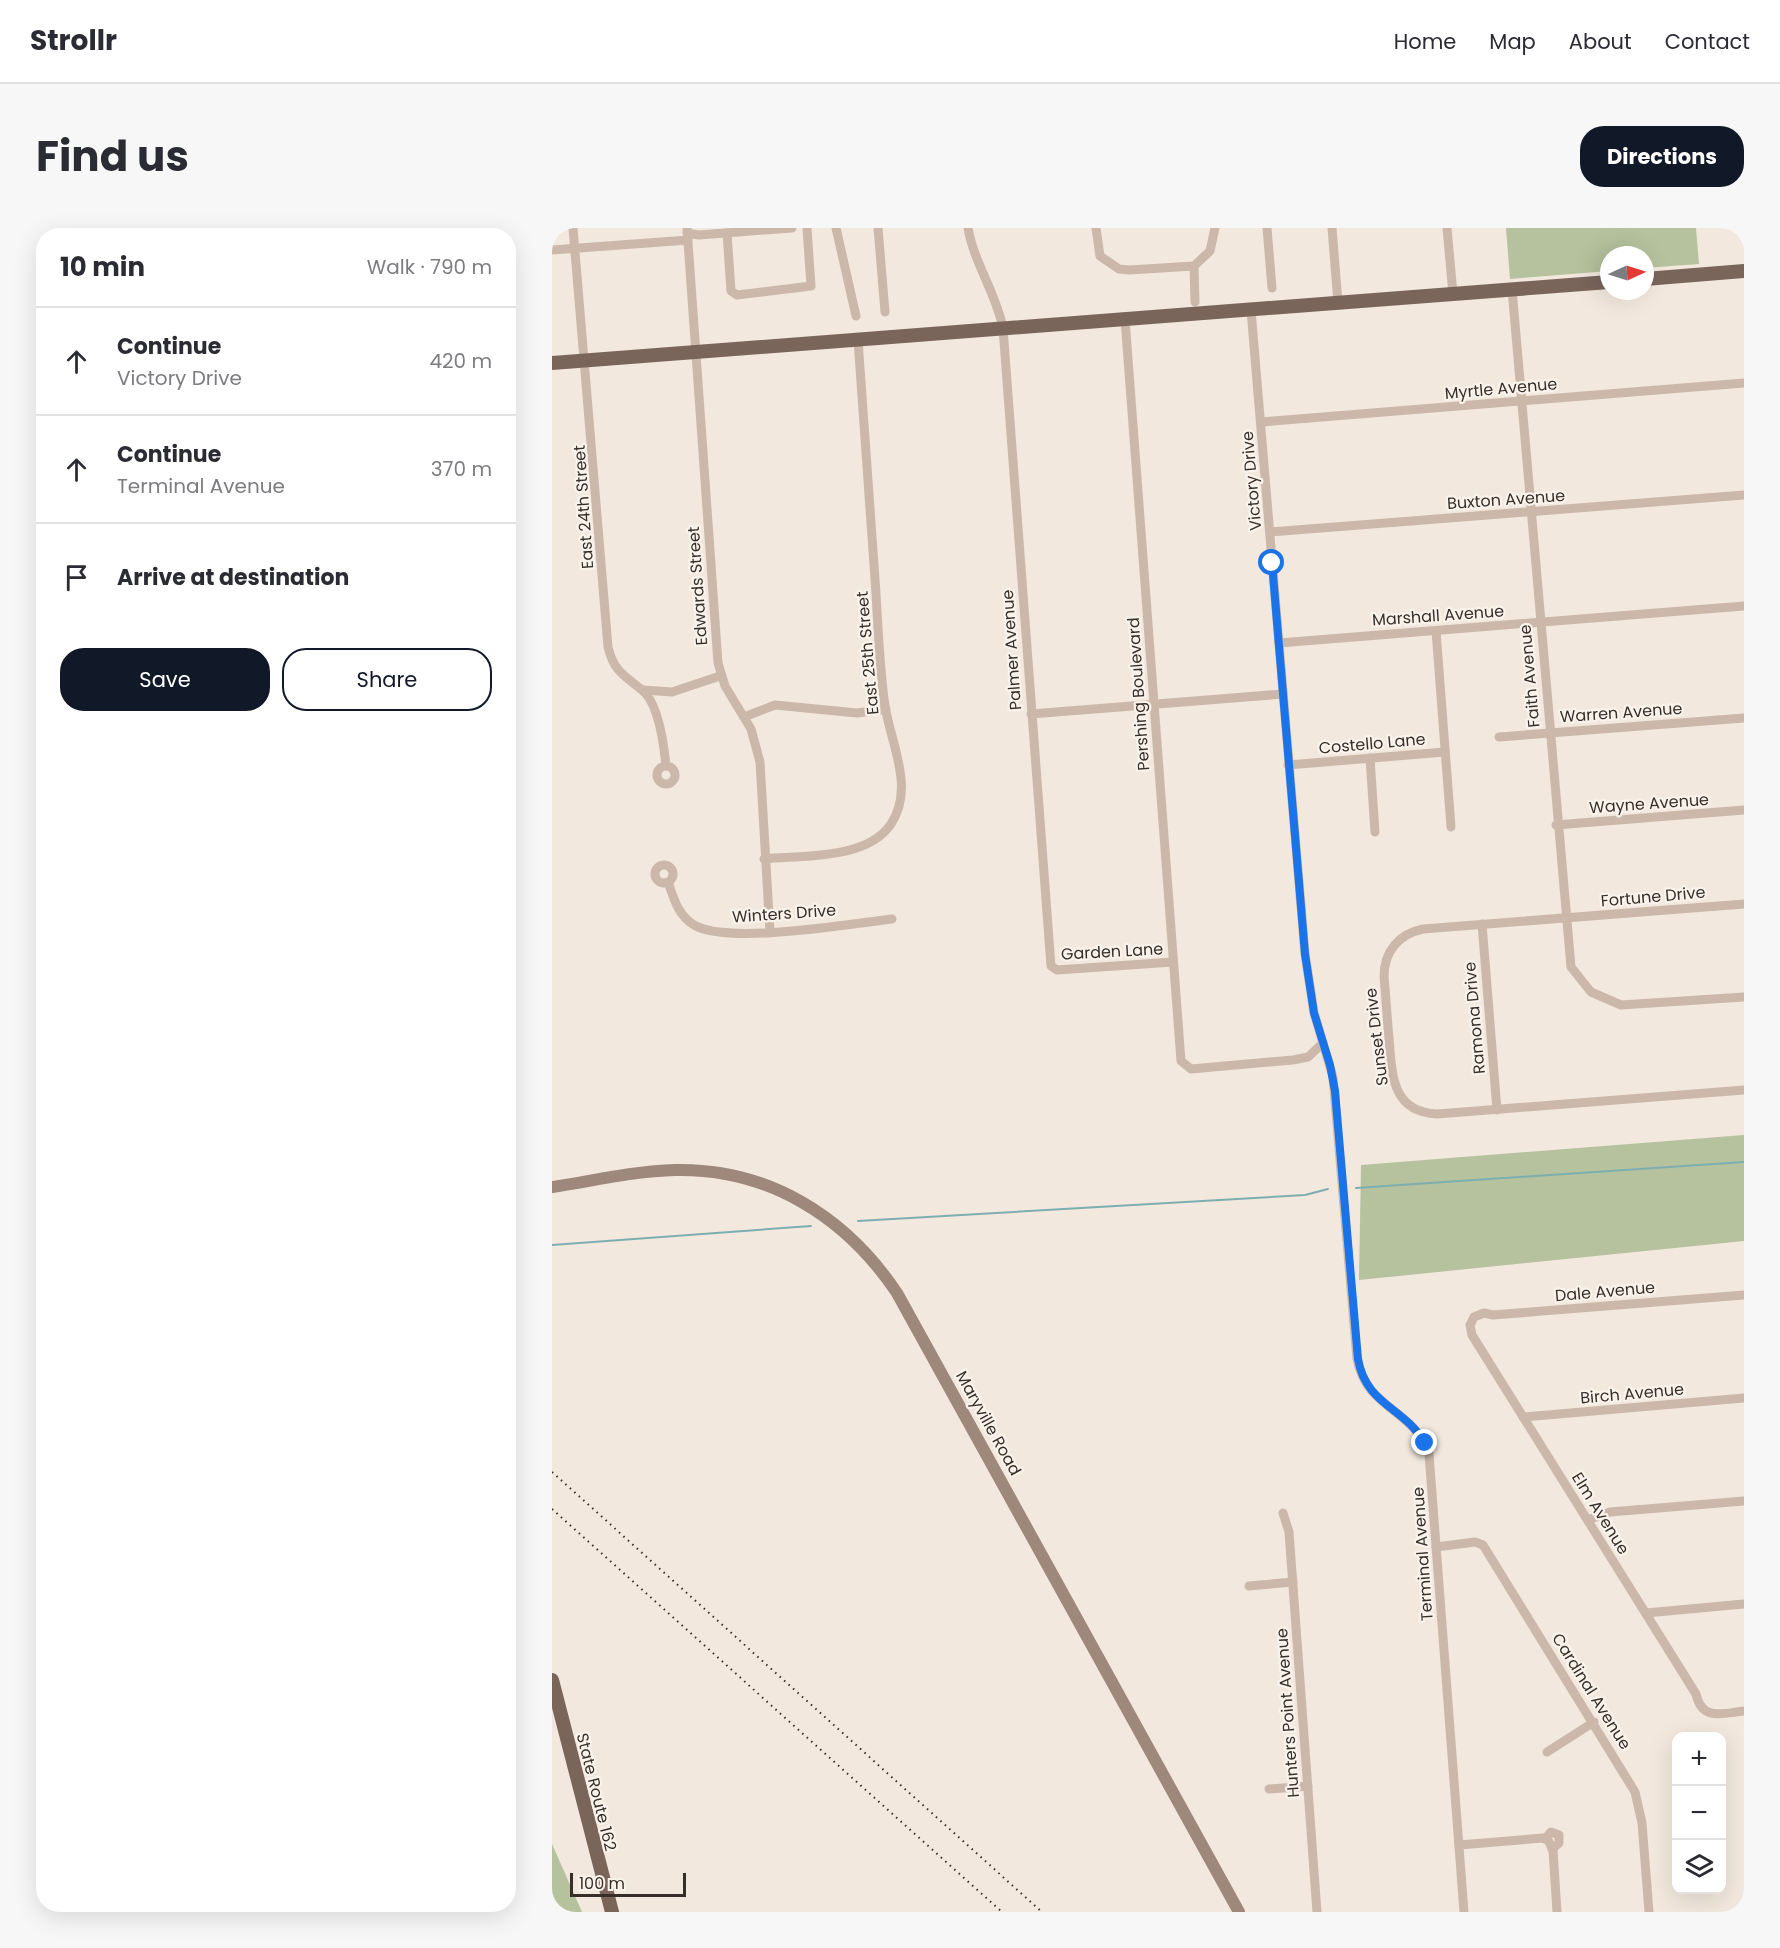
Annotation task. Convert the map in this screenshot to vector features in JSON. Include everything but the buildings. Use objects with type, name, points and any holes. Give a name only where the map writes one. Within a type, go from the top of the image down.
[{"type":"main road","points":[[1654,278],[1744,271]]},
{"type":"main road","points":[[552,363],[1600,283]]},
{"type":"main road","name":"Maryville Road","points":[[552,1187],[674,1170],[736,1176],[774,1188],[817,1209],[869,1254],[897,1293],[1239,1912]]},
{"type":"main road","name":"State Route 162","points":[[552,1680],[612,1912]]},
{"type":"street","name":"East 24th Street","points":[[573,228],[608,647],[615,666],[622,676],[643,690],[658,720],[666,766]]},
{"type":"street","points":[[552,250],[575,249],[690,232],[727,233],[792,228]]},
{"type":"street","points":[[727,233],[731,291],[736,295],[811,286],[807,228]]},
{"type":"street","points":[[836,228],[856,316]]},
{"type":"street","points":[[878,228],[885,312]]},
{"type":"street","name":"Palmer Avenue","points":[[968,228],[971,247],[999,306],[1004,328],[1031,714],[1053,969]]},
{"type":"street","points":[[1096,228],[1100,256],[1119,269],[1194,266],[1210,251],[1215,228]]},
{"type":"street","points":[[1267,228],[1272,288]]},
{"type":"street","points":[[1332,228],[1338,303]]},
{"type":"street","points":[[1447,228],[1453,294]]},
{"type":"street","name":"Edwards Street","points":[[690,232],[695,352],[720,676],[752,729],[760,762],[764,859],[771,932]]},
{"type":"street","points":[[1194,266],[1196,302]]},
{"type":"street","name":"Faith Avenue","points":[[1512,289],[1556,825],[1571,967],[1582,984],[1609,1002],[1633,1006],[1744,997]]},
{"type":"street","name":"Victory Drive","points":[[1251,310],[1288,765],[1308,976],[1323,1043]]},
{"type":"street","name":"Pershing Boulevard","points":[[1125,319],[1181,1061],[1191,1069],[1301,1059],[1315,1052],[1323,1043]]},
{"type":"street","name":"East 25th Street","points":[[764,859],[850,850],[870,844],[886,831],[897,813],[901,782],[898,753],[886,709],[858,340]]},
{"type":"street","name":"Myrtle Avenue","points":[[1261,422],[1744,383]]},
{"type":"street","name":"Buxton Avenue","points":[[1270,532],[1744,495]]},
{"type":"street","name":"Marshall Avenue","points":[[1279,643],[1744,606]]},
{"type":"street","name":"Costello Lane","points":[[1288,765],[1445,752],[1436,631]]},
{"type":"street","points":[[643,690],[672,692],[720,676]]},
{"type":"street","points":[[1031,714],[1283,694]]},
{"type":"street","points":[[744,717],[775,705],[857,713],[886,709]]},
{"type":"street","name":"Warren Avenue","points":[[1499,737],[1744,718]]},
{"type":"street","points":[[1445,752],[1451,827]]},
{"type":"street","points":[[1370,758],[1375,832]]},
{"type":"street","name":"Wayne Avenue","points":[[1556,825],[1744,810]]},
{"type":"street","name":"Winters Drive","points":[[668,882],[677,907],[696,926],[725,932],[771,932],[892,919]]},
{"type":"street","name":"Fortune Drive","points":[[1565,918],[1744,904]]},
{"type":"street","name":"Sunset Drive","points":[[1565,918],[1423,929],[1405,935],[1388,955],[1384,972],[1393,1080],[1406,1103],[1431,1114],[1744,1090]]},
{"type":"street","name":"Ramona Drive","points":[[1482,924],[1497,1110]]},
{"type":"street","name":"Garden Lane","points":[[1053,969],[1173,962]]},
{"type":"street","name":"Terminal Avenue","points":[[1323,1043],[1335,1091],[1359,1368],[1371,1392],[1413,1426],[1425,1443],[1430,1464],[1464,1912]]},
{"type":"street","name":"Dale Avenue","points":[[1472,1320],[1484,1313],[1493,1315],[1744,1295]]},
{"type":"street","name":"Elm Avenue","points":[[1472,1320],[1472,1335],[1646,1612],[1696,1694],[1701,1707],[1715,1715],[1744,1712]]},
{"type":"street","name":"Birch Avenue","points":[[1523,1417],[1744,1398]]},
{"type":"street","points":[[1588,1520],[1610,1512],[1744,1501]]},
{"type":"street","name":"Hunters Point Avenue","points":[[1283,1513],[1288,1524],[1293,1582],[1317,1912]]},
{"type":"street","name":"Cardinal Avenue","points":[[1436,1547],[1475,1542],[1484,1545],[1628,1778],[1640,1807],[1649,1912]]},
{"type":"street","points":[[1249,1586],[1293,1582]]},
{"type":"street","points":[[1646,1612],[1744,1604]]},
{"type":"street","points":[[1547,1752],[1594,1722]]},
{"type":"street","points":[[1269,1789],[1308,1786]]},
{"type":"street","points":[[1459,1845],[1545,1839],[1552,1849],[1557,1912]]},
{"type":"green space","points":[[1506,228],[1696,228],[1699,264],[1654,267],[1654,246],[1600,246],[1600,272],[1510,279]]},
{"type":"green space","points":[[1744,1135],[1744,1241],[1359,1280],[1361,1165]]},
{"type":"green space","points":[[552,1844],[582,1912],[552,1912]]},
{"type":"waterway","points":[[1356,1188],[1744,1162]]},
{"type":"waterway","points":[[858,1221],[1305,1195],[1328,1189]]},
{"type":"waterway","points":[[552,1245],[811,1226]]},
{"type":"railway","points":[[552,1472],[1042,1912]]},
{"type":"railway","points":[[552,1509],[1002,1912]]},
{"type":"route","points":[[1272,563],[1305,954],[1314,1013],[1330,1065],[1335,1091],[1358,1359],[1362,1377],[1371,1392],[1387,1407],[1406,1419],[1425,1443]]}]
